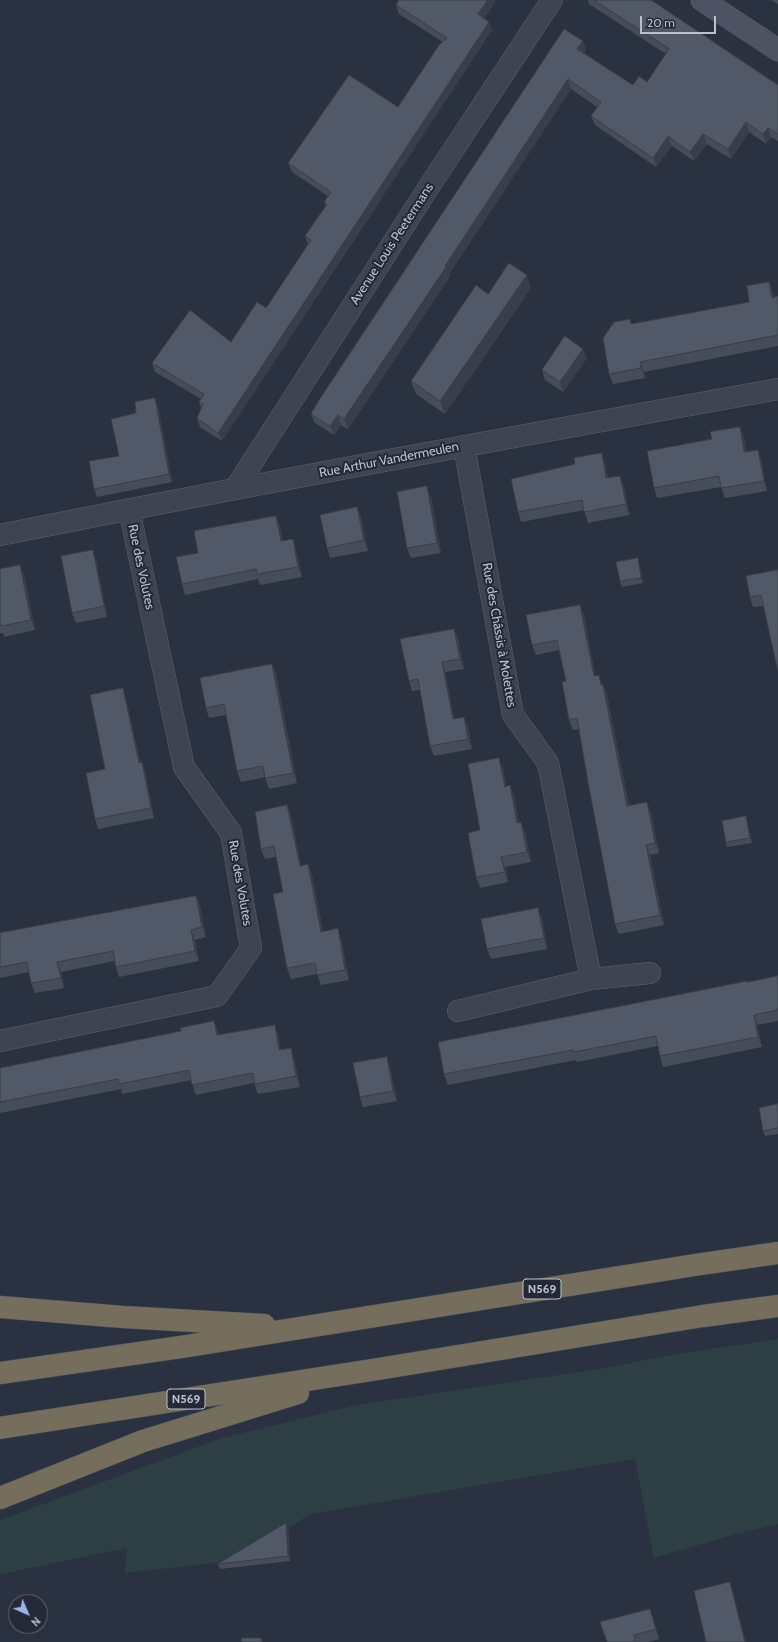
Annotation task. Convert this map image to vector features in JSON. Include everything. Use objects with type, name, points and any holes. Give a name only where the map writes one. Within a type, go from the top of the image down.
[{"type":"highway","name":"N569","points":[[0,1373],[181,1347],[687,1266],[778,1253]]},
{"type":"highway","name":"N569","points":[[0,1428],[687,1319],[778,1306]]},
{"type":"highway","points":[[0,1307],[123,1317],[307,1327]]},
{"type":"highway","points":[[0,1498],[143,1441],[372,1370]]},
{"type":"street","name":"Avenue Louis Peetermans","points":[[235,489],[552,0]]},
{"type":"street","points":[[702,0],[778,50]]},
{"type":"street","name":"Rue Arthur Vandermeulen","points":[[0,535],[129,509],[464,446],[778,389]]},
{"type":"street","name":"Rue des Châssis à Molettes","points":[[464,446],[513,715],[548,763],[591,979]]},
{"type":"street","name":"Rue des Volutes","points":[[0,1041],[217,996],[251,948],[231,833],[184,768],[129,509]]},
{"type":"street","points":[[458,1011],[591,979],[650,973]]},
{"type":"shaded area","points":[[778,1339],[778,1524],[736,1534],[654,1558],[635,1459],[310,1514],[240,1560],[125,1573],[127,1548],[0,1574],[0,1520],[222,1438],[357,1405],[606,1368],[664,1356]]},
{"type":"building","points":[[399,0],[488,0],[478,14],[489,22],[218,433],[197,418],[203,404],[199,402],[204,394],[152,363],[190,310],[231,342],[257,302],[266,308],[311,240],[305,236],[327,204],[324,202],[331,192],[288,163],[349,75],[398,107],[439,45],[447,38],[396,5]]},
{"type":"building","points":[[594,0],[651,0],[778,85],[778,134],[768,128],[763,134],[746,122],[728,149],[703,134],[690,152],[668,136],[653,158],[591,116],[601,102],[568,79],[445,266],[446,267],[344,419],[338,415],[330,426],[311,414],[564,29],[583,41],[577,49],[633,85],[639,76],[647,82],[669,49]]},
{"type":"building","points":[[509,263],[527,275],[440,401],[411,381],[476,285],[488,294]]},
{"type":"building","points":[[769,282],[772,298],[778,296],[778,335],[640,362],[641,368],[609,374],[603,338],[614,322],[630,319],[631,324],[749,302],[747,286]]},
{"type":"building","points":[[565,336],[583,349],[560,382],[542,370]]},
{"type":"building","points":[[155,398],[169,474],[94,489],[89,461],[119,456],[111,419],[136,413],[135,402]]},
{"type":"building","points":[[740,427],[744,452],[758,450],[764,481],[721,488],[719,476],[654,488],[647,451],[712,439],[710,432]]},
{"type":"building","points":[[602,453],[606,478],[620,476],[626,504],[584,512],[582,500],[518,512],[511,479],[575,464],[574,458]]},
{"type":"building","points":[[427,486],[437,543],[407,548],[397,492]]},
{"type":"building","points":[[357,507],[364,540],[327,548],[320,515]]},
{"type":"building","points":[[276,516],[281,541],[293,539],[298,567],[257,574],[256,569],[182,584],[176,557],[198,553],[194,531]]},
{"type":"building","points":[[93,550],[104,606],[72,613],[61,556]]},
{"type":"building","points":[[638,558],[641,578],[620,581],[616,562]]},
{"type":"building","points":[[20,565],[31,620],[1,626],[0,569]]},
{"type":"building","points":[[778,570],[778,672],[761,595],[750,597],[746,576]]},
{"type":"building","points":[[580,605],[594,676],[599,675],[601,685],[603,685],[627,806],[647,802],[655,843],[646,845],[660,915],[615,924],[577,718],[569,720],[562,682],[566,681],[557,640],[532,645],[526,615]]},
{"type":"building","points":[[454,629],[460,659],[442,662],[453,719],[464,717],[468,739],[430,746],[418,679],[409,681],[400,639]]},
{"type":"building","points":[[272,664],[293,773],[265,778],[263,766],[237,771],[224,704],[206,708],[200,678]]},
{"type":"building","points":[[123,688],[139,763],[142,762],[151,808],[95,819],[86,773],[105,769],[90,695]]},
{"type":"building","points":[[499,758],[505,787],[510,785],[517,823],[521,822],[527,852],[501,857],[505,872],[476,877],[468,833],[480,830],[468,764]]},
{"type":"building","points":[[287,805],[300,866],[308,864],[321,932],[338,928],[345,970],[317,975],[315,963],[287,968],[273,894],[283,892],[274,846],[261,849],[255,812]]},
{"type":"building","points":[[746,816],[750,838],[726,842],[722,821]]},
{"type":"building","points":[[196,896],[202,927],[191,930],[195,951],[116,967],[113,951],[57,962],[61,978],[31,983],[27,962],[0,967],[0,933]]},
{"type":"building","points":[[538,908],[544,938],[487,949],[481,919]]},
{"type":"building","points":[[778,976],[778,1010],[754,1015],[758,1037],[660,1056],[656,1036],[574,1052],[573,1050],[444,1074],[438,1042]]},
{"type":"building","points":[[214,1021],[217,1035],[275,1025],[279,1050],[291,1048],[296,1076],[255,1084],[253,1073],[192,1085],[189,1070],[119,1084],[118,1079],[0,1102],[0,1068],[181,1031],[180,1028]]},
{"type":"building","points":[[387,1057],[393,1091],[360,1097],[353,1063]]},
{"type":"building","points":[[778,1104],[778,1128],[763,1131],[759,1108]]},
{"type":"building","points":[[286,1523],[288,1556],[218,1564]]},
{"type":"building","points":[[730,1582],[745,1642],[706,1642],[694,1591]]},
{"type":"building","points":[[650,1609],[656,1629],[634,1635],[635,1642],[607,1642],[600,1622]]},
{"type":"building","points":[[242,1638],[261,1638],[262,1642],[242,1642]]}]
